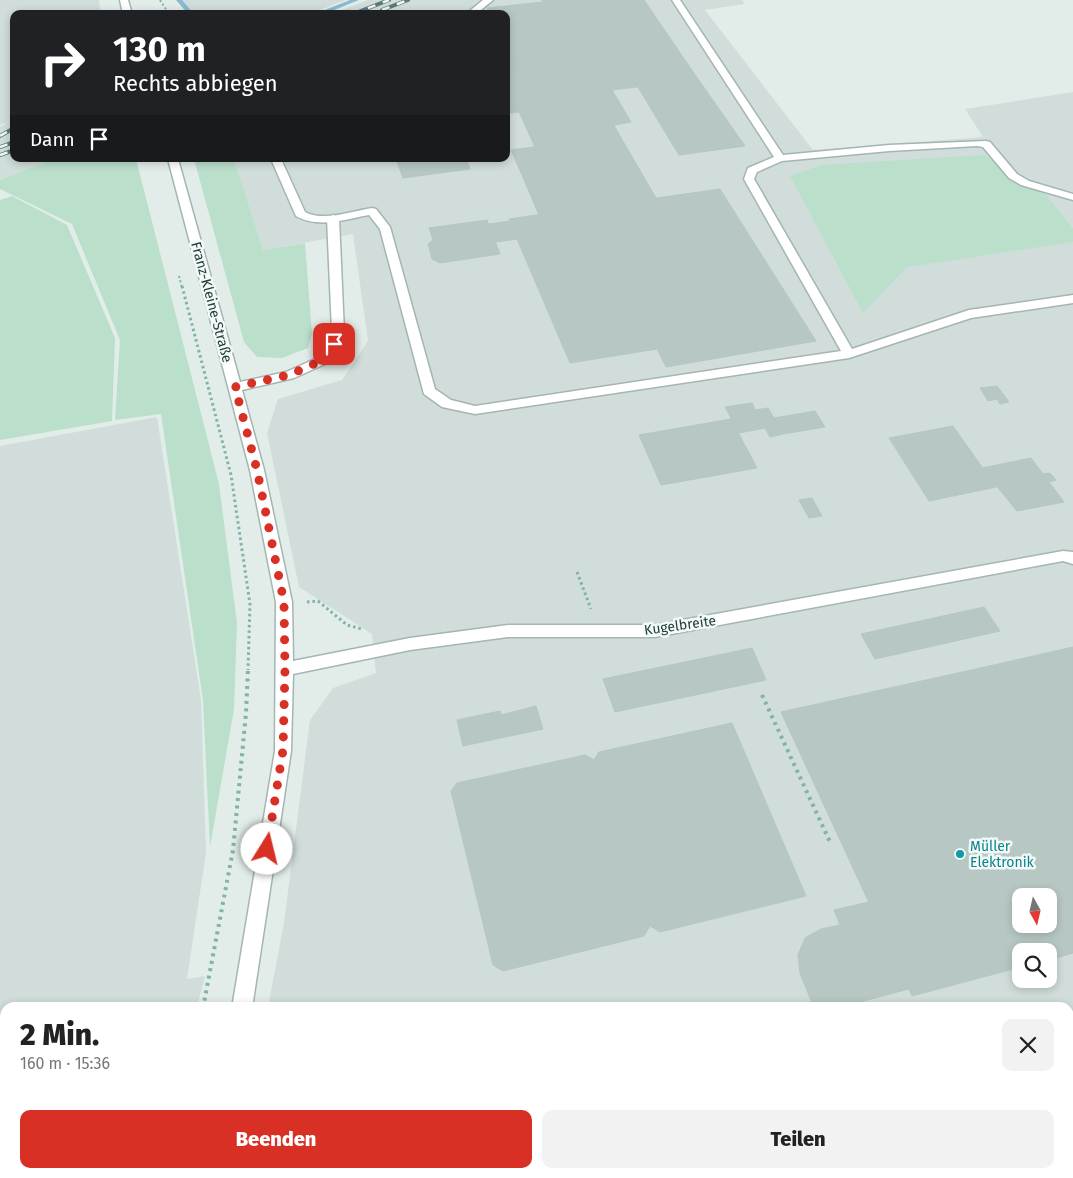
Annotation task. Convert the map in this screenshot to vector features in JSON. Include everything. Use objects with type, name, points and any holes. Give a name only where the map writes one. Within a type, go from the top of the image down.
[{"type":"street","points":[[475,10],[489,0]]},
{"type":"street","points":[[676,0],[780,158]]},
{"type":"street","points":[[849,354],[748,179],[752,170],[780,158],[889,148],[977,143],[986,144],[1013,176],[1025,183],[1073,197]]},
{"type":"street","name":"Franz-Kleine-Straße","points":[[174,162],[257,470],[284,602],[283,750],[243,1002]]},
{"type":"street","points":[[277,162],[300,214],[312,220],[372,211],[386,229],[429,391],[447,404],[475,410],[849,354],[969,314],[1073,299]]},
{"type":"street","points":[[235,387],[289,375],[330,357],[338,332],[333,218]]},
{"type":"street","name":"Kugelbreite","points":[[285,669],[410,644],[508,631],[655,631],[1063,556],[1073,558]]},
{"type":"path","points":[[177,269],[231,475],[250,604],[246,713],[233,850],[204,1002]]},
{"type":"path","points":[[577,572],[599,631]]},
{"type":"path","points":[[762,695],[830,842]]},
{"type":"shaded area","points":[[0,0],[99,0],[100,10],[10,10],[10,162],[45,162],[0,180],[0,127],[8,122],[0,125]]},
{"type":"shaded area","points":[[179,0],[346,0],[320,10],[189,10]]},
{"type":"shaded area","points":[[368,0],[742,0],[745,4],[705,10],[813,150],[983,137],[965,109],[1073,92],[1073,1002],[269,1002],[284,923],[310,720],[333,688],[376,673],[372,634],[299,587],[267,433],[278,399],[342,380],[368,341],[353,234],[263,250],[235,162],[510,162],[510,10],[342,10]]},
{"type":"shaded area","points":[[157,417],[201,700],[206,852],[187,979],[205,976],[198,1002],[0,1002],[0,446]]},
{"type":"green space","points":[[985,155],[1047,196],[1073,229],[1073,242],[907,267],[863,313],[790,176],[822,165]]},
{"type":"green space","points":[[45,162],[137,162],[219,484],[237,623],[234,709],[210,847],[203,700],[161,414],[115,420],[120,340],[72,224],[0,189],[0,180]]},
{"type":"green space","points":[[195,162],[235,162],[263,250],[305,243],[312,334],[308,348],[282,358],[257,357],[244,342]]},
{"type":"green space","points":[[12,196],[67,225],[115,338],[112,421],[0,440],[0,200]]},
{"type":"building","points":[[542,0],[644,0],[689,66],[630,74],[637,87],[595,92]]},
{"type":"building","points":[[543,2],[620,136],[556,144],[510,54],[510,10],[488,10],[487,8]]},
{"type":"building","points":[[510,54],[556,144],[535,147],[519,112],[511,113]]},
{"type":"building","points":[[689,66],[745,146],[679,155],[630,74]]},
{"type":"building","points":[[612,90],[631,122],[614,125],[595,92]]},
{"type":"building","points":[[620,136],[656,198],[588,208],[556,144]]},
{"type":"building","points":[[556,144],[568,169],[522,175],[511,150]]},
{"type":"building","points":[[397,162],[467,162],[470,169],[403,178]]},
{"type":"building","points":[[568,169],[588,208],[539,215],[522,175]]},
{"type":"building","points":[[720,189],[816,341],[666,367],[657,349],[570,363],[517,239],[496,242],[489,224],[510,221],[509,219]]},
{"type":"building","points":[[487,220],[500,254],[440,263],[432,259],[428,244],[433,240],[429,228]]},
{"type":"building","points":[[997,386],[1009,402],[1000,404],[997,399],[988,401],[980,388]]},
{"type":"building","points":[[752,403],[765,428],[739,433],[725,407]]},
{"type":"building","points":[[768,408],[783,434],[770,437],[755,410]]},
{"type":"building","points":[[815,411],[825,427],[813,429],[804,413]]},
{"type":"building","points":[[804,413],[813,429],[795,432],[786,416]]},
{"type":"building","points":[[786,416],[795,432],[783,434],[774,418]]},
{"type":"building","points":[[731,419],[757,468],[661,485],[639,435]]},
{"type":"building","points":[[953,426],[996,487],[929,501],[889,438]]},
{"type":"building","points":[[1031,458],[1043,474],[1050,473],[1056,480],[1049,482],[1064,502],[1017,511],[982,468]]},
{"type":"building","points":[[812,498],[822,516],[809,518],[799,500]]},
{"type":"building","points":[[984,607],[1000,631],[875,659],[861,634]]},
{"type":"building","points":[[1073,647],[1073,812],[985,667]]},
{"type":"building","points":[[752,648],[766,680],[615,712],[603,679]]},
{"type":"building","name":"Müller Elektronik","points":[[985,667],[1073,812],[1073,953],[1057,958],[1057,943],[1012,943],[1012,969],[912,996],[781,712]]},
{"type":"building","points":[[536,706],[543,729],[463,746],[457,720],[500,711],[501,715]]},
{"type":"building","points":[[732,723],[806,896],[660,932],[650,926],[644,936],[503,971],[493,965],[451,791],[457,783],[585,755],[594,760],[599,752]]},
{"type":"building","points":[[869,902],[909,989],[860,1002],[812,1002],[800,973],[798,955],[805,938],[821,929],[840,925],[834,910]]},
{"type":"waterway","points":[[179,0],[188,10]]},
{"type":"waterway","points":[[329,10],[356,0]]},
{"type":"railway","points":[[363,10],[389,0]]},
{"type":"railway","points":[[382,10],[408,0]]},
{"type":"railway","points":[[0,136],[10,130]]},
{"type":"railway","points":[[0,147],[10,143]]},
{"type":"railway","points":[[0,155],[10,151]]},
{"type":"place","name":"Müller Elektronik","points":[[960,854]]},
{"type":"route","points":[[267,849],[283,750],[284,602],[257,470],[235,387],[289,375],[330,357],[334,344]]}]
